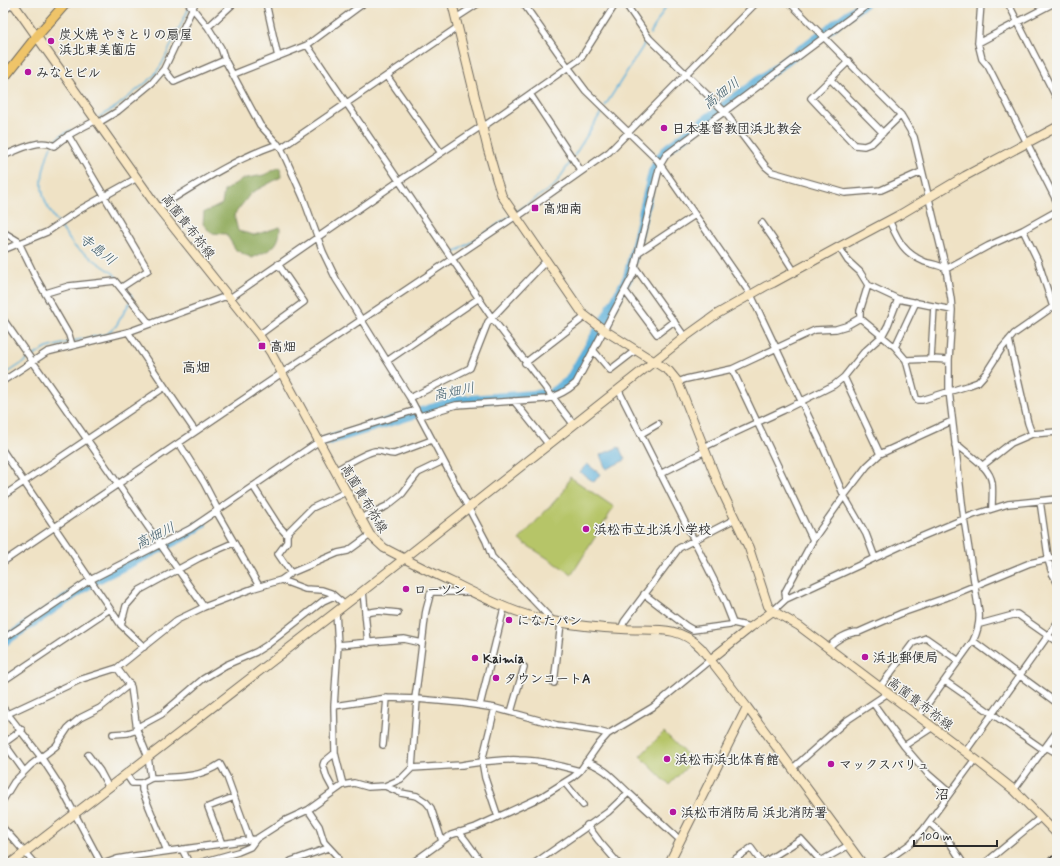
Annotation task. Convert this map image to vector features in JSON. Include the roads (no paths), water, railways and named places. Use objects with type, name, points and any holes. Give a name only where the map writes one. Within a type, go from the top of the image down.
[{"type":"main road","points":[[3,79],[36,36],[66,3]]},
{"type":"street","name":"高薗貴布祢線","points":[[13,3],[158,208],[260,335],[370,535],[384,548],[470,592],[525,616],[557,622],[621,629],[662,630],[680,633],[696,643],[747,707],[862,863]]},
{"type":"street","points":[[3,11],[13,3]]},
{"type":"street","points":[[208,27],[234,3]]},
{"type":"street","points":[[266,3],[278,57]]},
{"type":"street","points":[[352,3],[356,9]]},
{"type":"street","points":[[234,74],[307,45],[364,3]]},
{"type":"street","points":[[452,3],[498,186],[502,196],[578,307],[586,316],[604,330],[668,371],[678,382],[704,449],[753,558],[768,606],[773,611]]},
{"type":"street","points":[[456,18],[479,3]]},
{"type":"street","points":[[523,3],[586,91],[659,163],[751,295],[823,447],[844,496],[866,534],[875,558]]},
{"type":"street","points":[[3,381],[47,352],[72,343],[110,337],[128,332],[149,323],[224,297],[230,298],[399,181],[483,125],[487,124],[581,58],[616,3]]},
{"type":"street","points":[[625,3],[649,38],[723,110],[766,167],[772,172],[845,193],[881,190],[922,172]]},
{"type":"street","points":[[3,562],[515,215],[599,160],[629,133],[756,3]]},
{"type":"street","points":[[790,3],[901,115],[914,137],[946,269],[952,310],[949,391],[964,519],[980,624],[973,641],[919,716]]},
{"type":"street","points":[[3,639],[91,581],[162,547],[254,488],[318,442],[418,413],[456,406],[552,397],[568,390],[576,383],[633,275],[659,163],[666,155],[723,110],[823,35],[870,3]]},
{"type":"street","points":[[981,3],[978,43],[982,59],[988,66],[1057,202]]},
{"type":"street","points":[[1008,3],[1057,99]]},
{"type":"street","points":[[978,43],[1054,3]]},
{"type":"street","points":[[3,156],[41,143],[52,145],[68,135],[118,111],[152,83],[164,70],[191,5],[208,27],[221,48],[225,60],[234,74],[260,125],[279,146],[303,197],[317,237],[336,279],[410,398],[486,541],[492,557],[557,622],[554,683]]},
{"type":"street","points":[[158,208],[218,171],[257,151],[279,146],[347,103],[458,27]]},
{"type":"street","points":[[307,45],[492,318],[574,425]]},
{"type":"street","points":[[164,70],[174,82],[225,60]]},
{"type":"street","points":[[848,61],[811,98],[855,145],[864,146],[872,143],[901,115]]},
{"type":"street","points":[[387,76],[441,153]]},
{"type":"street","points":[[831,79],[882,133]]},
{"type":"street","points":[[530,94],[581,171]]},
{"type":"street","points":[[11,863],[336,612],[717,314],[1057,127]]},
{"type":"street","points":[[68,135],[148,270],[123,286]]},
{"type":"street","points":[[3,250],[47,232],[81,209],[136,178]]},
{"type":"street","points":[[946,269],[1057,211]]},
{"type":"street","points":[[639,252],[695,215]]},
{"type":"street","points":[[889,220],[903,248],[911,255],[946,269]]},
{"type":"street","points":[[762,223],[794,271]]},
{"type":"street","points":[[860,318],[895,347],[906,360],[916,398],[918,400],[973,384],[982,379],[1009,340],[1018,331],[1056,306],[1038,261],[1023,230]]},
{"type":"street","points":[[3,232],[18,241],[20,244],[72,343]]},
{"type":"street","points":[[838,247],[848,261],[860,272],[868,285],[898,299],[952,310]]},
{"type":"street","points":[[410,398],[470,368],[484,328],[488,322],[546,261]]},
{"type":"street","points":[[260,335],[304,302],[278,264]]},
{"type":"street","points":[[635,267],[686,337]]},
{"type":"street","points":[[46,293],[69,286],[115,281],[123,286],[131,300],[149,323]]},
{"type":"street","points":[[860,318],[860,311],[868,285]]},
{"type":"street","points":[[625,291],[657,334],[674,321]]},
{"type":"street","points":[[387,361],[479,298]]},
{"type":"street","points":[[660,474],[704,449],[826,390],[844,377],[864,352],[882,336],[898,299]]},
{"type":"street","points":[[895,347],[916,302]]},
{"type":"street","points":[[931,359],[934,306]]},
{"type":"street","points":[[525,363],[586,316]]},
{"type":"street","points":[[3,318],[32,362],[204,607]]},
{"type":"street","points":[[678,382],[732,369],[815,330],[836,329],[846,326],[860,318]]},
{"type":"street","points":[[128,332],[195,431]]},
{"type":"street","points":[[1009,340],[1028,424],[1032,434]]},
{"type":"street","points":[[593,350],[610,370],[636,350]]},
{"type":"street","points":[[906,360],[949,360]]},
{"type":"street","points":[[732,369],[813,540]]},
{"type":"street","points":[[844,377],[880,454]]},
{"type":"street","points":[[3,496],[165,387]]},
{"type":"street","points":[[618,391],[724,600],[733,623]]},
{"type":"street","points":[[514,401],[549,445]]},
{"type":"street","points":[[786,599],[785,592],[813,540],[867,466],[880,454],[952,421]]},
{"type":"street","points":[[640,434],[658,424]]},
{"type":"street","points":[[982,466],[1011,443],[1032,434],[1057,432]]},
{"type":"street","points":[[335,472],[352,461],[375,451],[394,454],[432,440]]},
{"type":"street","points":[[179,443],[204,483],[233,543],[259,586]]},
{"type":"street","points":[[955,446],[959,446],[988,473],[992,482],[992,508]]},
{"type":"street","points":[[3,451],[121,625],[144,647]]},
{"type":"street","points":[[361,518],[391,503],[402,494],[418,473],[443,461]]},
{"type":"street","points":[[254,488],[278,525],[287,535]]},
{"type":"street","points":[[291,573],[278,554],[287,542],[287,535],[289,531],[312,508],[346,492]]},
{"type":"street","points":[[412,863],[442,841],[459,832],[476,827],[541,798],[576,776],[608,734],[653,708],[786,599],[875,558],[992,508],[1015,503],[1057,499]]},
{"type":"street","points":[[1040,501],[1048,558],[1052,573],[1057,582]]},
{"type":"street","points":[[621,629],[624,622],[644,594],[679,548],[735,519]]},
{"type":"street","points":[[5,715],[82,679],[117,668],[177,620],[204,607],[259,586],[281,580],[291,573],[338,553],[348,551],[370,535]]},
{"type":"street","points":[[121,625],[126,606],[137,592],[178,569],[233,543]]},
{"type":"street","points":[[828,648],[833,643],[844,637],[906,611],[945,598],[1030,563],[1057,557]]},
{"type":"street","points":[[281,580],[305,589],[322,590],[331,593],[345,605]]},
{"type":"street","points":[[363,591],[368,643]]},
{"type":"street","points":[[199,863],[250,847],[256,839],[284,821],[308,810],[343,785],[354,783],[368,787],[385,786],[401,779],[412,768],[416,699],[422,643],[425,616],[431,593],[470,592]]},
{"type":"street","points":[[644,594],[693,630],[730,625],[733,623],[751,627]]},
{"type":"street","points":[[113,734],[128,733],[138,729],[162,714],[210,675],[267,645],[323,601],[334,596]]},
{"type":"street","points":[[480,705],[504,608]]},
{"type":"street","points":[[3,681],[110,609]]},
{"type":"street","points":[[365,613],[378,611],[398,613]]},
{"type":"street","name":"高薗貴布祢線","points":[[773,611],[789,620],[828,648],[966,751],[1014,790],[1057,834]]},
{"type":"street","points":[[336,612],[338,645],[334,706],[335,753],[343,785]]},
{"type":"street","points":[[980,624],[1017,614],[1057,642]]},
{"type":"street","points":[[966,751],[1057,623]]},
{"type":"street","points":[[880,687],[913,643],[926,638],[959,661]]},
{"type":"street","points":[[338,645],[404,639],[422,643]]},
{"type":"street","points":[[973,641],[1057,703]]},
{"type":"street","points":[[511,712],[524,666]]},
{"type":"street","points":[[117,668],[130,684],[138,729],[148,757],[151,778]]},
{"type":"street","points":[[945,681],[991,714],[1045,749],[1057,753]]},
{"type":"street","points":[[4,797],[10,787],[24,771],[56,746],[68,728],[80,718],[100,708],[130,684]]},
{"type":"street","points":[[792,768],[846,721],[888,693]]},
{"type":"street","points":[[334,706],[387,698],[480,705],[557,725],[608,734]]},
{"type":"street","points":[[383,745],[387,698]]},
{"type":"street","points":[[873,703],[904,746],[928,774],[950,793]]},
{"type":"street","points":[[669,863],[747,707]]},
{"type":"street","points":[[3,708],[5,715],[22,730],[41,757],[76,814],[101,863]]},
{"type":"street","points":[[495,708],[482,762],[485,778],[498,817]]},
{"type":"street","points":[[904,746],[933,727]]},
{"type":"street","points":[[22,730],[3,744],[24,771]]},
{"type":"street","points":[[1014,790],[1057,731]]},
{"type":"street","points":[[334,791],[327,778],[323,765],[324,762],[335,753]]},
{"type":"street","points":[[88,754],[100,770],[109,788]]},
{"type":"street","points":[[883,863],[910,844],[929,822],[975,759]]},
{"type":"street","points":[[412,768],[523,760],[580,771]]},
{"type":"street","points":[[586,762],[595,764],[611,775],[680,840]]},
{"type":"street","points":[[126,774],[132,783],[142,783],[151,778],[176,778],[197,775],[211,770],[220,764],[250,840]]},
{"type":"street","points":[[142,783],[142,790],[166,852]]},
{"type":"street","points":[[565,783],[583,805]]},
{"type":"street","points":[[385,786],[401,793],[417,796],[426,802],[431,808],[442,841]]},
{"type":"street","points":[[535,863],[587,825],[608,812],[628,792]]},
{"type":"street","points":[[222,844],[208,807],[234,797]]},
{"type":"street","points":[[308,810],[319,826],[324,842],[337,856],[339,863]]},
{"type":"street","points":[[985,863],[1041,818]]},
{"type":"street","points":[[929,822],[948,840],[963,863]]},
{"type":"street","points":[[587,825],[618,863]]},
{"type":"street","points":[[3,828],[34,863]]},
{"type":"street","points":[[459,832],[482,863]]},
{"type":"street","points":[[106,863],[117,859],[256,839]]},
{"type":"street","points":[[729,863],[751,848],[763,863],[801,839],[821,861],[849,845]]},
{"type":"street","points":[[291,860],[328,848]]},
{"type":"street","points":[[182,849],[189,863]]},
{"type":"water","points":[[619,447],[625,460],[606,469],[600,455]]},
{"type":"water","points":[[587,464],[600,474],[594,482],[580,472]]},
{"type":"waterway","points":[[650,34],[668,3]]},
{"type":"waterway","name":"高畑川","points":[[603,323],[628,277],[653,172],[660,158],[668,148],[864,3]]},
{"type":"waterway","name":"寺島川","points":[[99,117],[116,107],[153,77],[162,64],[189,8]]},
{"type":"waterway","points":[[605,106],[647,40]]},
{"type":"waterway","points":[[574,156],[601,113]]},
{"type":"waterway","name":"寺島川","points":[[53,143],[60,136],[71,130]]},
{"type":"waterway","name":"寺島川","points":[[51,146],[43,173],[42,188],[45,202],[58,223]]},
{"type":"waterway","points":[[516,212],[555,185],[571,161]]},
{"type":"waterway","points":[[453,254],[511,216]]},
{"type":"waterway","name":"寺島川","points":[[60,226],[74,246],[113,273],[132,296],[131,298]]},
{"type":"waterway","name":"寺島川","points":[[73,341],[107,334],[116,326],[130,302]]},
{"type":"waterway","name":"高畑川","points":[[553,392],[569,381],[598,331]]},
{"type":"waterway","name":"寺島川","points":[[33,356],[47,348],[70,342]]},
{"type":"waterway","name":"寺島川","points":[[3,376],[27,360]]},
{"type":"waterway","name":"高畑川","points":[[326,441],[457,401],[544,394]]},
{"type":"waterway","name":"高畑川","points":[[3,642],[95,580],[186,535],[202,524]]},
{"type":"railway","points":[[1031,863],[1057,855]]},
{"type":"place","name":"炭火焼 やきとりの扇屋 浜北東美薗店","points":[[51,41]]},
{"type":"place","name":"みなとビル","points":[[28,72]]},
{"type":"place","name":"日本基督教団浜北教会","points":[[664,128]]},
{"type":"place","name":"高畑南","points":[[535,208]]},
{"type":"place","name":"高畑","points":[[262,346]]},
{"type":"place","name":"浜松市立北浜小学校","points":[[586,529]]},
{"type":"place","name":"ローソン","points":[[406,589]]},
{"type":"place","name":"になたパン","points":[[509,620]]},
{"type":"place","name":"浜北郵便局","points":[[865,657]]},
{"type":"place","name":"Kaimia","points":[[475,658]]},
{"type":"place","name":"タウンコートA","points":[[496,678]]},
{"type":"place","name":"浜松市浜北体育館","points":[[667,759]]},
{"type":"place","name":"マックスバリュ","points":[[831,764]]},
{"type":"place","name":"浜松市消防局 浜北消防署","points":[[673,812]]},
{"type":"district","name":"高畑","points":[[196,367]]},
{"type":"district","name":"沼","points":[[942,794]]}]
